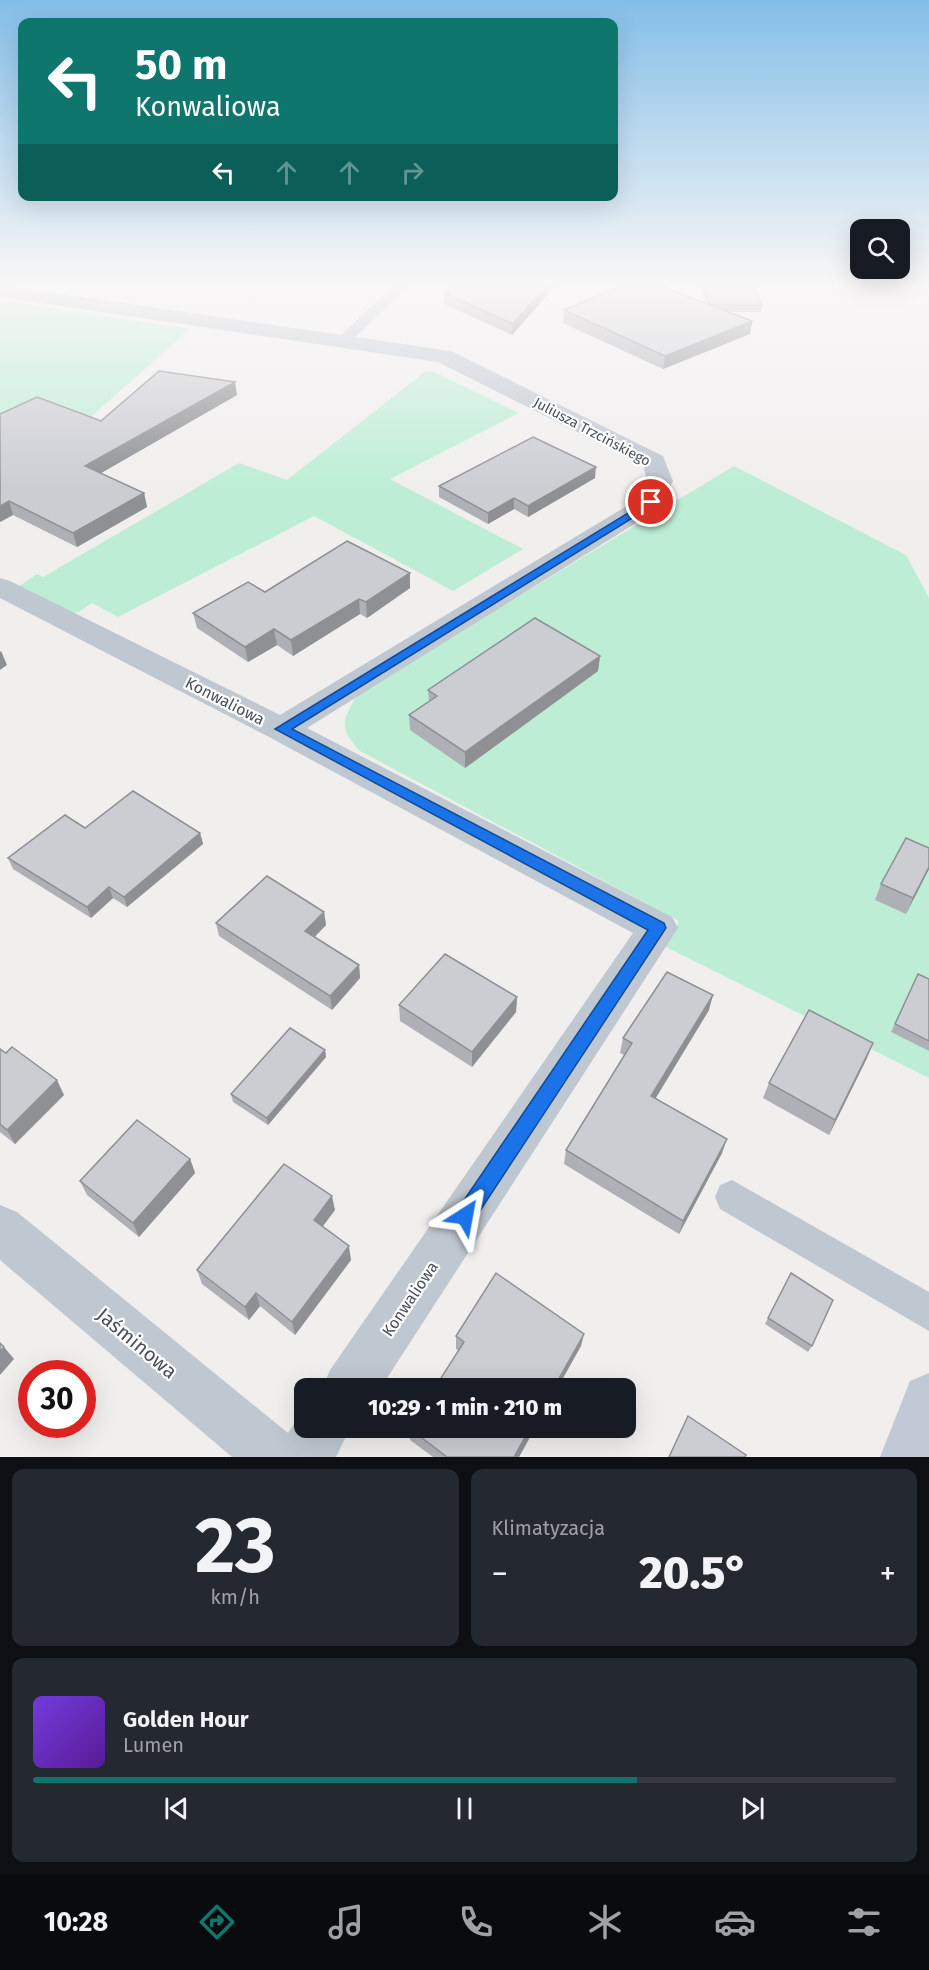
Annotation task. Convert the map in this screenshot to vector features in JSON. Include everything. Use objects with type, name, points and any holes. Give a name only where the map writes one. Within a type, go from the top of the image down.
[{"type":"street","name":"Juliusza Trzcińskiego","points":[[281,729],[651,502],[660,481],[654,461],[443,356],[416,352]]},
{"type":"street","name":"Konwaliowa","points":[[0,587],[281,729],[658,928],[356,1378]]},
{"type":"street","name":"Jaśminowa","points":[[0,1229],[274,1457]]},
{"type":"street","points":[[908,1457],[929,1400]]},
{"type":"street","points":[[304,1457],[316,1438]]},
{"type":"lane","points":[[732,1197],[929,1313]]},
{"type":"green space","points":[[0,352],[164,352],[85,422],[0,420]]},
{"type":"green space","points":[[426,371],[434,372],[519,413],[390,479],[523,549],[453,591],[314,516],[118,617],[92,603],[79,612],[72,613],[18,587],[37,574],[43,577],[239,463],[287,480]]},
{"type":"green space","points":[[734,466],[906,555],[929,598],[929,1078],[666,947],[679,921],[360,751],[345,729],[346,717],[358,693]]},
{"type":"building","points":[[656,352],[675,352],[665,356]]},
{"type":"building","points":[[159,371],[235,382],[85,466],[144,493],[73,533],[9,501],[0,506],[0,414],[37,397],[101,421]]},
{"type":"building","points":[[533,437],[596,467],[528,506],[514,498],[488,513],[439,486]]},
{"type":"building","points":[[347,541],[410,573],[366,602],[359,599],[291,640],[274,629],[245,647],[193,613],[248,582],[265,592]]},
{"type":"building","points":[[535,618],[600,656],[465,752],[409,715],[437,696],[428,690]]},
{"type":"building","points":[[133,791],[200,833],[124,897],[109,887],[87,907],[8,858],[65,815],[85,828]]},
{"type":"building","points":[[906,838],[929,848],[929,867],[913,898],[881,884]]},
{"type":"building","points":[[267,876],[324,912],[305,931],[359,965],[330,996],[216,923]]},
{"type":"building","points":[[445,954],[517,997],[472,1052],[399,1005]]},
{"type":"building","points":[[667,972],[713,995],[651,1096],[727,1139],[683,1221],[566,1150],[632,1043],[623,1038]]},
{"type":"building","points":[[918,974],[929,979],[929,1041],[895,1024]]},
{"type":"building","points":[[809,1010],[873,1043],[835,1120],[769,1083]]},
{"type":"building","points":[[290,1028],[325,1050],[267,1118],[231,1094]]},
{"type":"building","points":[[12,1047],[57,1080],[7,1130],[0,1124],[0,1049],[6,1053]]},
{"type":"building","points":[[137,1120],[190,1159],[133,1223],[80,1181]]},
{"type":"building","points":[[284,1164],[332,1196],[314,1220],[349,1246],[292,1322],[256,1293],[245,1307],[197,1270]]},
{"type":"building","points":[[496,1273],[584,1334],[559,1378],[441,1378],[464,1342],[456,1336]]},
{"type":"building","points":[[791,1273],[833,1300],[812,1346],[768,1318]]},
{"type":"building","points":[[688,1416],[746,1455],[745,1457],[669,1457]]},
{"type":"building","points":[[422,1438],[524,1438],[514,1457],[447,1457]]},
{"type":"route","points":[[465,1216],[658,928],[281,729],[651,502]]}]
